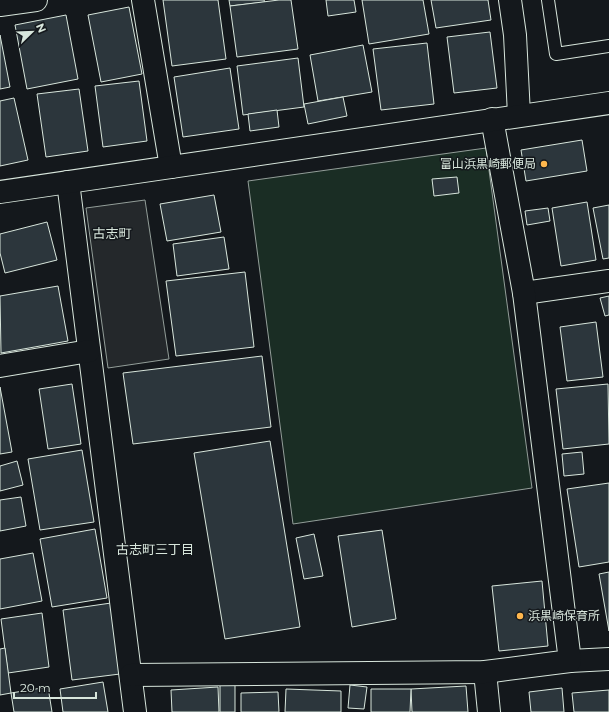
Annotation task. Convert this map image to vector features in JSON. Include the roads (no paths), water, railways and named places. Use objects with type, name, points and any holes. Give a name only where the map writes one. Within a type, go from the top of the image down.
[{"type":"street","points":[[0,5],[36,0]]},
{"type":"street","points":[[143,0],[171,167]]},
{"type":"street","points":[[510,0],[515,35],[520,115]]},
{"type":"street","points":[[0,192],[609,103]]},
{"type":"street","points":[[492,119],[524,293],[570,661]]},
{"type":"street","points":[[68,182],[136,712]]},
{"type":"street","points":[[524,293],[609,281]]},
{"type":"street","points":[[0,366],[90,351]]},
{"type":"street","points":[[131,675],[485,672],[570,661],[609,659]]},
{"type":"street","points":[[485,672],[489,712]]},
{"type":"lane","points":[[548,0],[556,54],[609,46]]},
{"type":"place","name":"富山浜黒崎郵便局","points":[[544,164]]},
{"type":"place","name":"浜黒崎保育所","points":[[520,616]]},
{"type":"district","name":"古志町","points":[[112,233]]},
{"type":"district","name":"古志町三丁目","points":[[155,549]]}]
